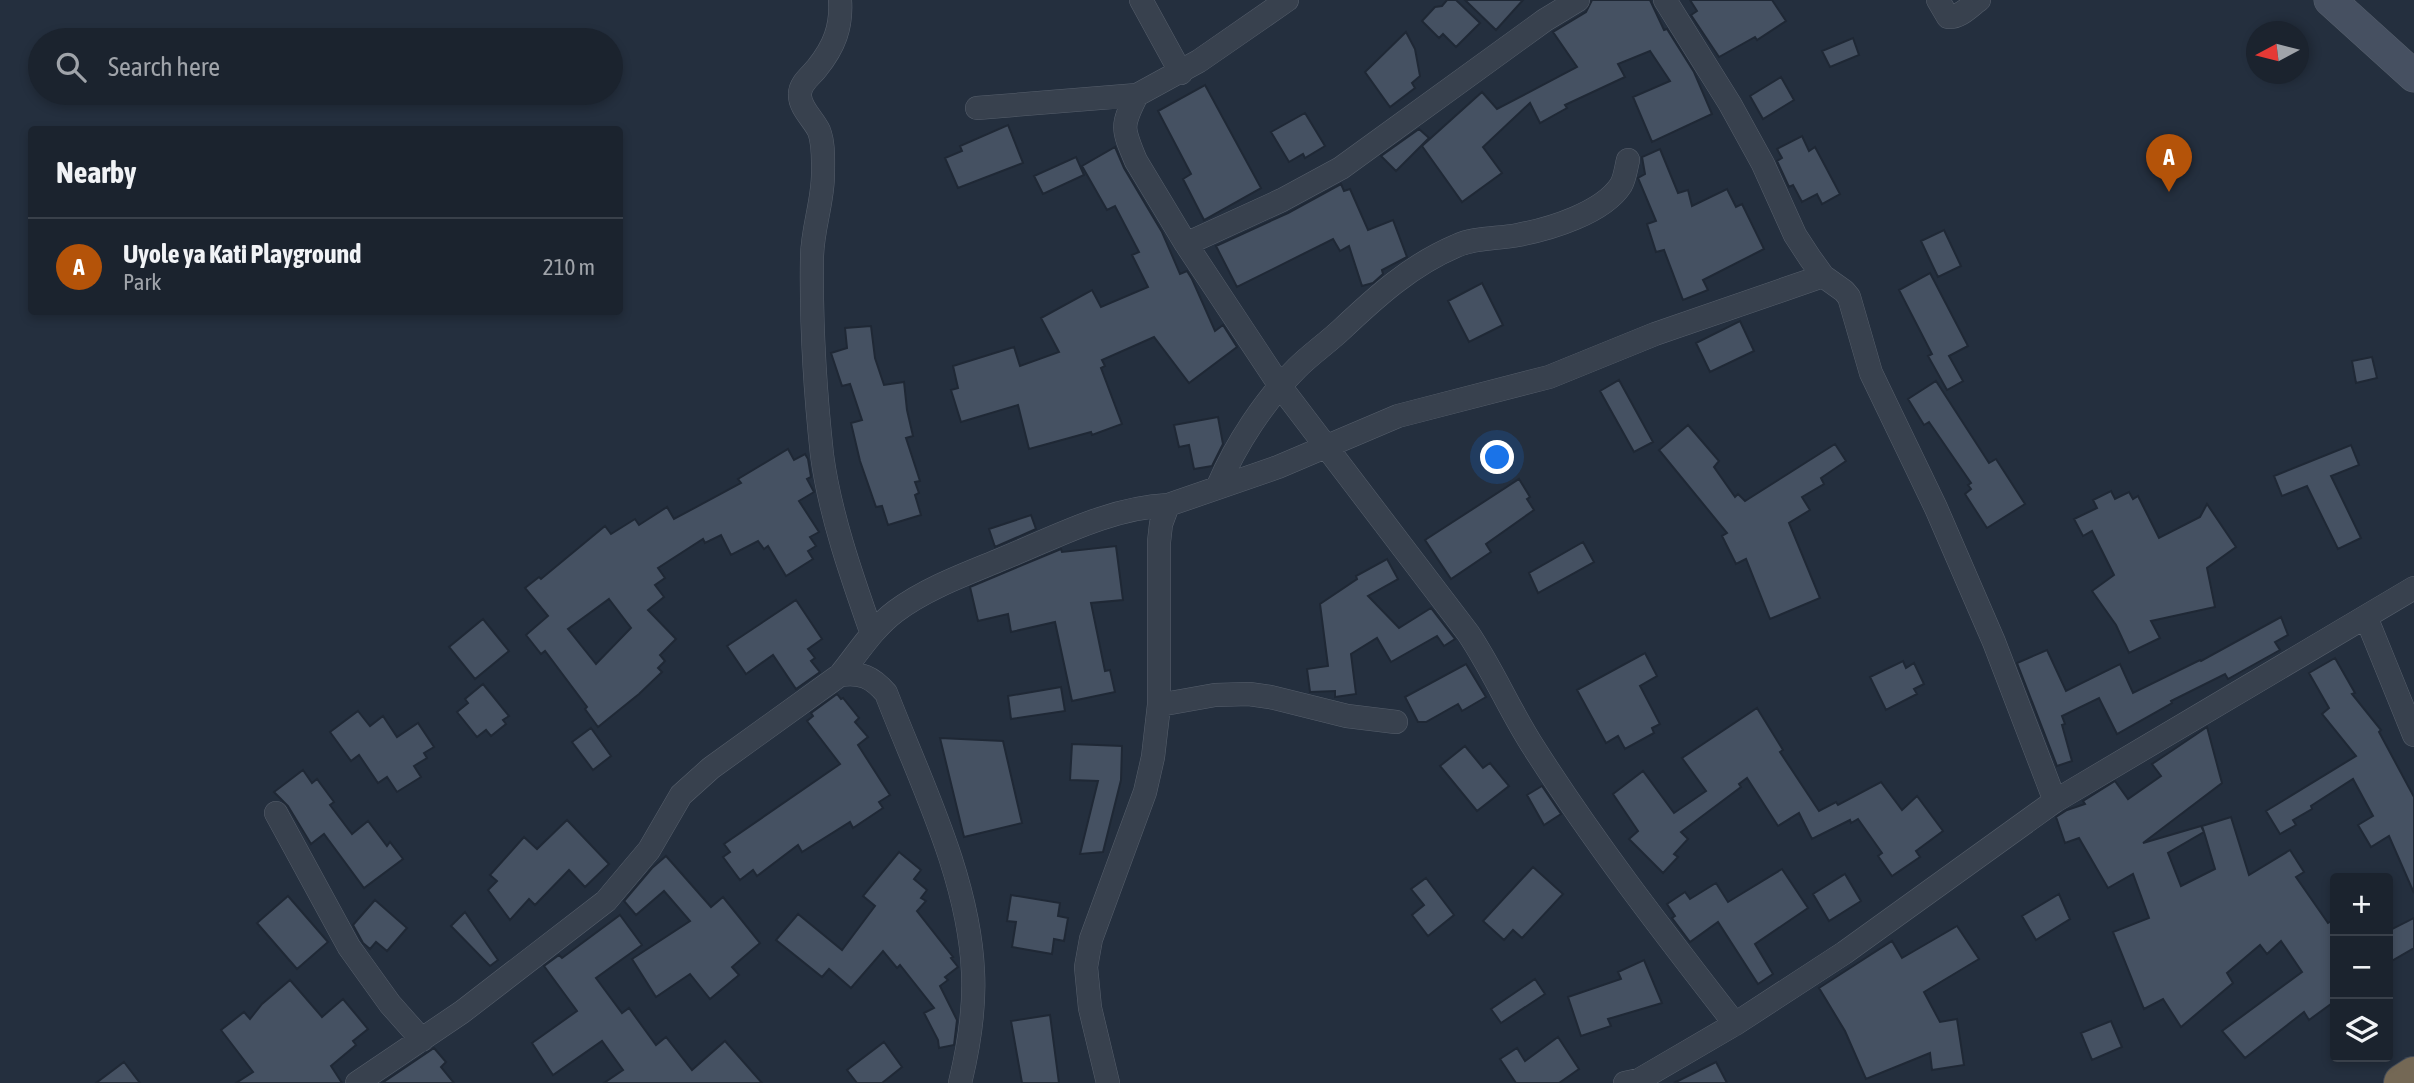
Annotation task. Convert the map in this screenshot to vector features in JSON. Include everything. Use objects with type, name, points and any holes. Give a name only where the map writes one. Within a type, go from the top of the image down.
[{"type":"highway","points":[[2403,1083],[2414,1076]]},
{"type":"street","points":[[840,0],[838,36],[799,93],[801,102],[820,132],[822,149],[823,177],[812,244],[811,325],[822,456],[837,524],[872,634]]},
{"type":"street","points":[[1141,0],[1181,73]]},
{"type":"street","points":[[977,108],[1137,95],[1181,73],[1287,0]]},
{"type":"street","points":[[1186,244],[1282,200],[1341,168],[1545,20],[1578,0]]},
{"type":"street","points":[[1665,0],[1730,104],[1763,164],[1795,235],[1823,276],[1844,290],[1852,303],[1871,373],[1937,508],[1960,568],[1994,642],[2055,801]]},
{"type":"street","points":[[1938,0],[1951,18],[1979,0]]},
{"type":"street","points":[[2330,0],[2414,76]]},
{"type":"street","points":[[1137,95],[1124,120],[1128,140],[1136,160],[1186,244],[1280,386],[1481,653],[1514,716],[1561,789],[1735,1024]]},
{"type":"street","points":[[1218,486],[1239,441],[1280,386],[1390,285],[1456,246],[1473,240],[1532,232],[1571,220],[1594,208],[1613,195],[1622,183],[1629,160]]},
{"type":"street","points":[[357,1083],[422,1040],[553,944],[606,901],[649,850],[681,795],[710,768],[840,675],[872,634],[897,610],[960,576],[1094,520],[1146,506],[1168,505],[1218,486],[1255,476],[1398,416],[1549,377],[1655,334],[1823,276]]},
{"type":"street","points":[[1108,1083],[1090,1008],[1086,967],[1091,939],[1144,792],[1153,757],[1159,705],[1158,573],[1161,524],[1168,505]]},
{"type":"street","points":[[1625,1083],[1639,1080],[1735,1024],[1844,953],[2055,801],[2414,588]]},
{"type":"street","points":[[2365,617],[2414,735]]},
{"type":"street","points":[[840,675],[865,675],[886,693],[936,818],[953,871],[968,931],[973,972],[969,1044],[960,1083]]},
{"type":"street","points":[[1159,705],[1215,695],[1249,694],[1347,716],[1396,722]]},
{"type":"street","points":[[276,813],[349,947],[390,1004],[422,1040]]},
{"type":"building","points":[[1447,0],[1456,0],[1480,23],[1456,47],[1443,34],[1439,38],[1422,21],[1435,7],[1442,6]]},
{"type":"building","points":[[1465,0],[1523,0],[1496,30]]},
{"type":"building","points":[[1592,0],[1650,0],[1664,30],[1667,29],[1694,72],[1712,114],[1652,142],[1633,97],[1670,81],[1650,51],[1618,64],[1625,77],[1565,105],[1567,108],[1540,123],[1530,103],[1483,147],[1502,173],[1462,202],[1422,146],[1482,92],[1497,109],[1577,67],[1553,32],[1586,12]]},
{"type":"building","points":[[1690,0],[1772,0],[1786,21],[1757,40],[1755,37],[1719,57],[1691,15],[1697,11]]},
{"type":"building","points":[[1406,32],[1415,49],[1420,76],[1412,83],[1415,88],[1390,107],[1365,72]]},
{"type":"building","points":[[1853,38],[1859,55],[1830,67],[1822,51]]},
{"type":"building","points":[[1781,77],[1794,100],[1763,119],[1750,96]]},
{"type":"building","points":[[1205,85],[1261,188],[1204,220],[1183,179],[1191,174],[1158,111]]},
{"type":"building","points":[[1305,113],[1325,146],[1305,158],[1303,154],[1289,162],[1271,132]]},
{"type":"building","points":[[1008,125],[1023,163],[958,188],[945,158],[962,151],[960,146]]},
{"type":"building","points":[[1419,129],[1429,138],[1396,171],[1381,156]]},
{"type":"building","points":[[1802,136],[1809,151],[1815,147],[1840,194],[1822,204],[1817,194],[1802,202],[1793,185],[1789,187],[1777,161],[1782,158],[1777,149]]},
{"type":"building","points":[[1115,147],[1124,168],[1162,232],[1180,274],[1187,271],[1192,279],[1215,331],[1223,325],[1237,347],[1189,383],[1154,337],[1102,360],[1105,366],[1101,368],[1122,424],[1092,435],[1091,432],[1029,449],[1018,405],[961,422],[951,390],[958,388],[953,366],[1014,347],[1020,366],[1059,352],[1041,318],[1092,290],[1101,307],[1148,287],[1132,255],[1139,252],[1115,206],[1107,210],[1082,166]]},
{"type":"building","points":[[1660,149],[1678,193],[1688,190],[1692,206],[1727,189],[1736,207],[1742,204],[1764,249],[1703,280],[1708,290],[1683,300],[1664,250],[1656,252],[1647,224],[1656,221],[1638,178],[1645,174],[1642,157]]},
{"type":"building","points":[[1076,157],[1084,175],[1043,194],[1034,176]]},
{"type":"building","points":[[1341,184],[1344,191],[1350,189],[1368,230],[1393,220],[1407,257],[1382,270],[1383,274],[1373,283],[1362,286],[1349,246],[1340,251],[1333,239],[1237,287],[1216,246],[1288,213]]},
{"type":"building","points":[[1944,230],[1961,266],[1938,277],[1921,241]]},
{"type":"building","points":[[1930,273],[1968,346],[1949,356],[1963,381],[1947,390],[1928,356],[1932,354],[1899,290]]},
{"type":"building","points":[[1482,283],[1503,325],[1469,342],[1448,301]]},
{"type":"building","points":[[1740,321],[1754,351],[1710,372],[1696,343]]},
{"type":"building","points":[[871,326],[875,358],[884,385],[904,382],[913,436],[906,438],[920,481],[915,482],[919,493],[915,495],[921,515],[888,525],[882,506],[876,507],[860,461],[851,423],[862,420],[850,384],[842,386],[831,353],[847,348],[845,328]]},
{"type":"building","points":[[2372,357],[2377,378],[2356,383],[2352,361]]},
{"type":"building","points":[[1619,380],[1653,442],[1634,452],[1600,391]]},
{"type":"building","points":[[1936,381],[1989,463],[1996,459],[2025,504],[1987,528],[1965,494],[1971,489],[1968,485],[1971,483],[1929,422],[1924,425],[1908,399]]},
{"type":"building","points":[[1218,417],[1223,444],[1212,466],[1194,469],[1189,445],[1179,447],[1174,425]]},
{"type":"building","points":[[1688,425],[1719,461],[1714,467],[1735,497],[1738,494],[1745,501],[1835,444],[1846,461],[1821,478],[1824,484],[1802,497],[1810,510],[1789,523],[1820,598],[1770,619],[1746,559],[1736,564],[1722,536],[1727,533],[1659,450]]},
{"type":"building","points":[[2351,445],[2359,465],[2331,476],[2361,538],[2338,549],[2307,486],[2282,496],[2274,476]]},
{"type":"building","points":[[788,449],[794,460],[805,454],[811,477],[807,479],[814,492],[799,501],[819,532],[810,537],[816,546],[808,551],[813,559],[786,576],[768,546],[764,549],[758,541],[731,555],[721,535],[705,543],[703,539],[658,568],[665,578],[655,585],[664,597],[648,610],[676,639],[660,655],[665,661],[658,668],[662,672],[598,727],[585,709],[587,707],[545,651],[541,654],[526,635],[548,616],[525,588],[539,577],[541,579],[605,526],[611,534],[635,519],[639,525],[667,507],[674,519],[741,483],[738,479]],"holes":[[[609,599],[631,628],[596,664],[568,629]]]},
{"type":"building","points":[[1519,479],[1534,510],[1486,544],[1491,552],[1451,579],[1425,540]]},
{"type":"building","points":[[2111,491],[2115,499],[2129,492],[2133,499],[2138,496],[2159,538],[2200,517],[2207,504],[2236,547],[2207,568],[2215,607],[2151,621],[2160,638],[2129,653],[2116,625],[2092,591],[2114,575],[2092,531],[2083,536],[2074,519],[2097,508],[2093,500]]},
{"type":"building","points":[[1031,515],[1036,529],[995,547],[989,529]]},
{"type":"building","points":[[1583,542],[1594,562],[1538,593],[1529,573]]},
{"type":"building","points":[[1116,546],[1123,600],[1091,603],[1105,671],[1110,670],[1115,692],[1072,701],[1055,622],[1011,632],[1008,614],[978,621],[970,587],[1061,549],[1062,552]]},
{"type":"building","points":[[1387,559],[1398,579],[1368,596],[1399,628],[1431,608],[1455,639],[1444,646],[1437,636],[1391,662],[1377,638],[1351,654],[1356,694],[1335,697],[1335,691],[1310,692],[1307,669],[1328,666],[1320,604],[1357,579],[1356,576]]},
{"type":"building","points":[[796,600],[822,639],[808,649],[815,658],[811,661],[820,672],[796,689],[773,655],[746,674],[727,646]]},
{"type":"building","points":[[2281,617],[2288,635],[2275,642],[2280,650],[2228,679],[2225,674],[2171,701],[2172,703],[2117,734],[2099,698],[2062,716],[2072,761],[2057,766],[2017,663],[2047,650],[2066,691],[2120,664],[2133,693],[2201,661]]},
{"type":"building","points":[[483,619],[509,651],[475,679],[449,647]]},
{"type":"building","points":[[1645,653],[1657,676],[1640,686],[1660,724],[1652,728],[1654,733],[1625,749],[1618,736],[1606,743],[1577,690]]},
{"type":"building","points":[[2335,658],[2355,693],[2352,694],[2381,730],[2379,732],[2414,797],[2414,893],[2389,836],[2371,847],[2358,825],[2373,816],[2353,779],[2311,806],[2312,809],[2293,820],[2296,825],[2280,834],[2266,811],[2356,756],[2322,714],[2329,708],[2309,673]]},
{"type":"building","points":[[1903,661],[1906,668],[1914,663],[1924,684],[1914,689],[1917,694],[1886,710],[1870,677]]},
{"type":"building","points":[[1466,664],[1486,697],[1462,711],[1458,704],[1426,722],[1418,722],[1405,697]]},
{"type":"building","points":[[483,684],[509,716],[503,720],[506,724],[491,736],[486,730],[477,737],[457,712],[468,703],[465,699]]},
{"type":"building","points":[[1061,687],[1065,711],[1011,719],[1008,696]]},
{"type":"building","points":[[837,694],[859,718],[855,722],[868,737],[858,745],[890,795],[879,802],[883,808],[853,828],[850,822],[802,852],[798,845],[757,876],[753,870],[740,880],[723,857],[730,852],[724,844],[840,764],[807,721],[813,716],[811,713]]},
{"type":"building","points":[[1757,708],[1783,750],[1780,752],[1819,811],[1836,802],[1838,805],[1881,782],[1902,810],[1917,796],[1943,831],[1916,851],[1920,857],[1892,876],[1878,856],[1882,853],[1858,819],[1851,823],[1850,820],[1812,839],[1799,813],[1778,826],[1747,778],[1739,784],[1741,787],[1681,832],[1688,839],[1674,854],[1678,857],[1663,873],[1629,839],[1638,831],[1613,794],[1643,771],[1674,813],[1706,791],[1682,758]]},
{"type":"building","points":[[358,711],[370,726],[383,716],[397,737],[418,723],[434,747],[424,753],[427,758],[414,766],[421,777],[397,792],[387,777],[378,783],[359,755],[351,761],[330,732]]},
{"type":"building","points":[[2207,727],[2222,783],[2143,843],[2201,826],[2204,832],[2202,826],[2231,817],[2249,875],[2290,850],[2304,872],[2296,877],[2328,923],[2330,922],[2330,1005],[2309,1020],[2304,1012],[2245,1058],[2222,1031],[2302,972],[2281,941],[2267,954],[2260,945],[2227,973],[2233,983],[2181,1027],[2163,999],[2144,1009],[2113,932],[2149,918],[2133,874],[2108,888],[2079,838],[2065,843],[2056,817],[2085,804],[2083,801],[2115,781],[2128,799],[2161,776],[2152,764]],"holes":[[[2204,832],[2215,869],[2181,886],[2168,853]]]},
{"type":"building","points":[[591,728],[611,756],[593,770],[572,742]]},
{"type":"building","points":[[940,738],[1003,741],[1022,823],[964,837]]},
{"type":"building","points":[[1072,744],[1122,746],[1121,780],[1103,852],[1080,854],[1098,781],[1070,780]]},
{"type":"building","points":[[1465,746],[1483,768],[1490,763],[1509,786],[1477,811],[1440,766]]},
{"type":"building","points":[[303,770],[312,783],[317,779],[334,802],[330,805],[352,834],[368,821],[387,846],[390,842],[403,859],[364,888],[324,834],[311,844],[288,806],[274,792]]},
{"type":"building","points":[[1542,786],[1561,814],[1544,825],[1527,795]]},
{"type":"building","points":[[567,820],[609,864],[585,887],[569,870],[535,905],[529,899],[510,920],[488,890],[497,881],[490,875],[524,837],[537,849]]},
{"type":"building","points":[[899,852],[921,870],[914,879],[927,890],[921,898],[926,901],[917,911],[958,967],[945,977],[948,980],[940,986],[957,1020],[954,1045],[939,1048],[938,1040],[924,1013],[934,1008],[900,965],[897,968],[883,951],[851,988],[829,969],[822,977],[776,940],[798,914],[842,950],[875,906],[863,896]]},
{"type":"building","points":[[666,856],[711,907],[723,897],[760,943],[732,967],[739,975],[710,999],[690,974],[656,997],[632,959],[690,921],[664,891],[636,915],[624,901]]},
{"type":"building","points":[[1533,867],[1563,894],[1522,938],[1513,930],[1504,940],[1483,921]]},
{"type":"building","points":[[1782,869],[1808,908],[1755,944],[1773,974],[1758,984],[1718,922],[1690,942],[1672,918],[1675,916],[1667,904],[1685,892],[1690,899],[1716,883],[1728,902]]},
{"type":"building","points":[[1845,874],[1861,901],[1829,921],[1813,894]]},
{"type":"building","points":[[1426,878],[1454,915],[1428,936],[1412,915],[1424,905],[1411,889]]},
{"type":"building","points":[[2059,894],[2070,919],[2036,940],[2022,916]]},
{"type":"building","points":[[1011,895],[1060,903],[1058,916],[1068,918],[1064,941],[1054,939],[1052,954],[1012,947],[1016,922],[1007,921]]},
{"type":"building","points":[[288,896],[328,942],[297,969],[257,923]]},
{"type":"building","points":[[375,900],[407,928],[387,951],[376,942],[370,949],[363,943],[353,925]]},
{"type":"building","points":[[465,912],[498,960],[490,966],[451,926]]},
{"type":"building","points":[[620,915],[642,945],[596,978],[622,1013],[629,1008],[656,1045],[666,1037],[692,1070],[725,1041],[762,1083],[604,1083],[623,1070],[602,1041],[553,1075],[532,1043],[577,1011],[544,966],[559,955],[562,958]]},
{"type":"building","points":[[2414,918],[2414,948],[2393,960],[2393,936],[2393,928]]},
{"type":"building","points":[[1957,926],[1979,959],[1924,992],[1940,1022],[1957,1019],[1964,1065],[1932,1070],[1930,1053],[1866,1079],[1845,1031],[1819,988],[1892,941],[1902,958]]},
{"type":"building","points":[[1644,960],[1662,1003],[1608,1019],[1611,1026],[1581,1036],[1568,997],[1621,979],[1618,972]]},
{"type":"building","points":[[1535,979],[1545,994],[1501,1023],[1491,1009]]},
{"type":"building","points":[[290,980],[322,1017],[343,999],[368,1029],[353,1041],[356,1045],[331,1066],[342,1083],[236,1083],[253,1072],[221,1030],[244,1012],[250,1019],[262,1004]]},
{"type":"building","points":[[1050,1015],[1059,1083],[1022,1083],[1011,1021]]},
{"type":"building","points":[[2111,1021],[2122,1047],[2092,1060],[2081,1033]]},
{"type":"building","points":[[1558,1037],[1579,1069],[1559,1083],[1516,1083],[1500,1059],[1517,1048],[1525,1061]]},
{"type":"building","points":[[884,1042],[902,1067],[882,1083],[857,1083],[847,1070]]},
{"type":"building","points":[[434,1048],[446,1062],[441,1067],[454,1083],[382,1083]]},
{"type":"building","points":[[124,1062],[140,1083],[96,1083]]},
{"type":"building","points":[[1716,1062],[1727,1083],[1674,1083]]},
{"type":"place","name":"Uyole ya Kati Playground","points":[[2169,192]]}]
